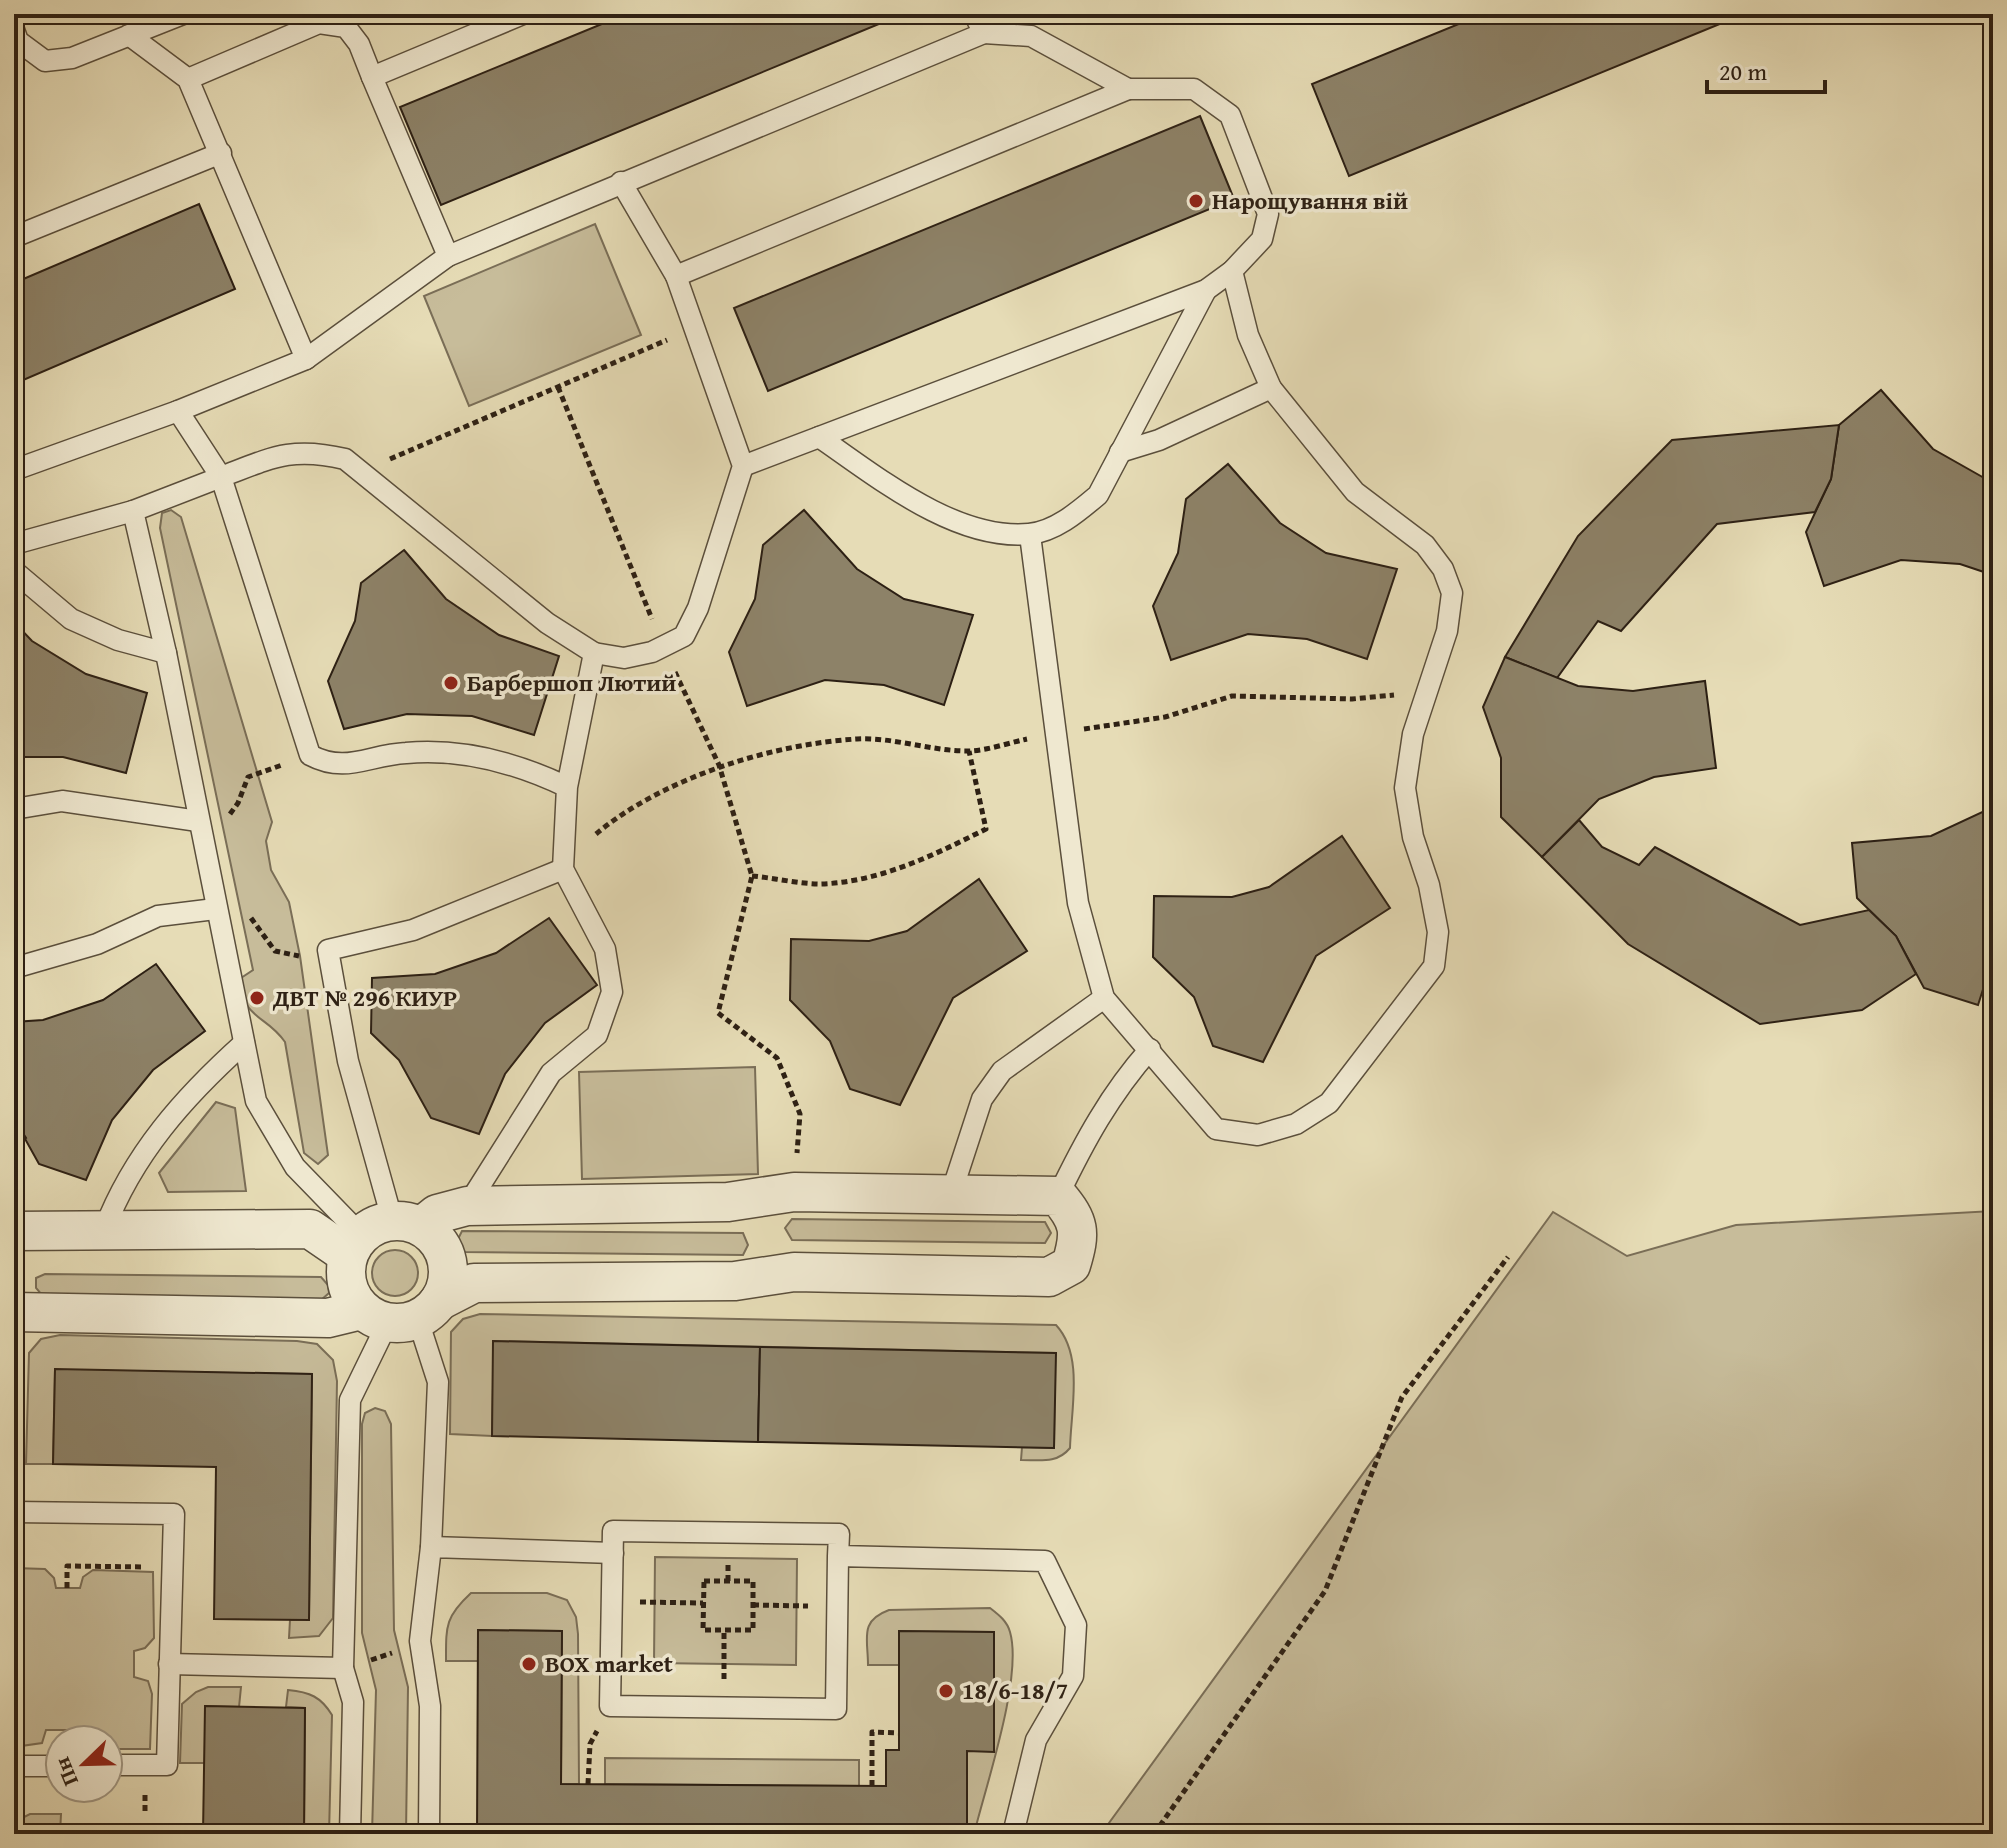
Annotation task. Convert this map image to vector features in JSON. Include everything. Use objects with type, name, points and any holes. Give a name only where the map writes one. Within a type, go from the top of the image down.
[{"type":"street","points":[[14,1312],[328,1318],[402,1313],[474,1283],[735,1281],[794,1272],[1049,1277],[1071,1265],[1078,1241],[1075,1217],[1058,1196],[794,1192],[728,1202],[467,1206],[381,1234],[346,1284],[402,1313]]},
{"type":"street","points":[[14,1231],[310,1229],[381,1234],[441,1245],[449,1273],[402,1313]]},
{"type":"lane","points":[[14,30],[18,41],[45,61],[72,58],[183,14]]},
{"type":"lane","points":[[372,77],[523,14]]},
{"type":"lane","points":[[974,14],[984,33]]},
{"type":"lane","points":[[188,79],[319,23],[346,27],[359,44],[448,256]]},
{"type":"lane","points":[[14,470],[178,411],[306,359],[448,256],[984,33],[1031,36],[1128,89]]},
{"type":"lane","points":[[129,35],[188,79],[306,359]]},
{"type":"lane","points":[[676,276],[1128,89],[1194,89],[1230,115],[1268,214],[1262,239],[1232,271],[1206,290],[743,466]]},
{"type":"lane","points":[[14,237],[221,153]]},
{"type":"lane","points":[[14,544],[133,511],[286,453],[313,451],[345,459],[547,623],[594,653],[624,658],[684,636],[698,608],[743,466],[676,276],[621,182]]},
{"type":"lane","points":[[1030,535],[1078,903],[1104,998],[1216,1129],[1258,1135],[1296,1124],[1329,1103],[1434,966],[1438,932],[1429,885],[1413,837],[1405,788],[1413,734],[1447,631],[1452,593],[1443,569],[1425,545],[1355,492],[1271,388],[1248,335],[1232,271]]},
{"type":"lane","points":[[819,437],[911,500],[977,528],[1030,535],[1068,519],[1098,495],[1206,290]]},
{"type":"lane","points":[[1120,452],[1159,440],[1271,388]]},
{"type":"lane","points":[[178,411],[221,477],[310,755],[330,766],[406,752],[467,754],[524,767],[567,787]]},
{"type":"lane","points":[[133,511],[166,653],[256,1101],[295,1167],[381,1234]]},
{"type":"lane","points":[[14,571],[71,619],[118,640],[166,653]]},
{"type":"lane","points":[[467,1206],[551,1073],[597,1035],[612,992],[605,949],[563,865],[567,787],[594,653]]},
{"type":"lane","points":[[14,809],[62,801],[198,821]]},
{"type":"lane","points":[[381,1234],[328,950],[413,930],[563,865]]},
{"type":"lane","points":[[14,968],[97,944],[158,916],[215,909]]},
{"type":"lane","points":[[951,1194],[982,1099],[1002,1071],[1104,998]]},
{"type":"lane","points":[[104,1230],[117,1195],[162,1125],[200,1083],[244,1043]]},
{"type":"lane","points":[[1058,1196],[1090,1130],[1118,1085],[1150,1049]]},
{"type":"lane","points":[[402,1313],[438,1382],[431,1547],[420,1641],[430,1706],[429,1834]]},
{"type":"lane","points":[[350,1834],[353,1702],[343,1668],[350,1400],[402,1313]]},
{"type":"lane","points":[[14,1512],[174,1514],[167,1765],[124,1765]]},
{"type":"lane","points":[[613,1531],[839,1534],[836,1709],[610,1706],[613,1553],[613,1531]]},
{"type":"lane","points":[[431,1547],[613,1553]]},
{"type":"lane","points":[[838,1556],[1045,1561],[1076,1625],[1073,1676],[1036,1740],[1013,1834]]},
{"type":"lane","points":[[169,1664],[343,1668]]},
{"type":"lane","points":[[14,1766],[44,1766]]},
{"type":"path","points":[[360,472],[694,328]]},
{"type":"path","points":[[558,387],[662,646],[719,765],[752,876],[718,1013],[777,1058],[800,1114],[794,1192]]},
{"type":"path","points":[[563,865],[614,820],[719,765],[858,739],[969,751],[1056,733],[1165,717],[1232,696],[1352,699],[1427,693]]},
{"type":"path","points":[[752,876],[819,884],[868,879],[941,852],[986,829],[969,751]]},
{"type":"path","points":[[220,818],[232,813],[248,777],[258,773]]},
{"type":"path","points":[[240,912],[254,920],[275,951],[300,956]]},
{"type":"path","points":[[1154,1834],[1325,1591],[1402,1397],[1508,1257]]},
{"type":"path","points":[[67,1588],[67,1566],[171,1568]]},
{"type":"path","points":[[704,1581],[753,1581],[753,1630],[703,1630],[703,1603],[704,1581]]},
{"type":"path","points":[[612,1602],[703,1603]]},
{"type":"path","points":[[753,1605],[838,1607]]},
{"type":"path","points":[[723,1708],[724,1630]]},
{"type":"path","points":[[343,1668],[399,1651],[420,1641]]},
{"type":"path","points":[[588,1784],[590,1744],[610,1706]]},
{"type":"path","points":[[872,1786],[872,1732],[899,1733]]},
{"type":"shaded area","points":[[595,224],[641,335],[469,406],[424,296]]},
{"type":"shaded area","points":[[171,510],[181,517],[272,822],[266,841],[271,870],[289,902],[300,956],[328,1155],[318,1164],[304,1153],[285,1042],[250,1009],[242,992],[241,978],[253,970],[160,528],[162,513]]},
{"type":"shaded area","points":[[755,1067],[758,1174],[582,1179],[579,1072]]},
{"type":"shaded area","points":[[216,1102],[235,1108],[246,1191],[168,1192],[159,1173]]},
{"type":"shaded area","points":[[1993,1211],[1993,1834],[1101,1834],[1553,1212],[1627,1256],[1736,1225]]},
{"type":"shaded area","points":[[792,1219],[1045,1222],[1051,1233],[1045,1243],[792,1240],[785,1228]]},
{"type":"shaded area","points":[[462,1231],[743,1233],[748,1245],[743,1255],[462,1252],[457,1241]]},
{"type":"shaded area","points":[[395,1250],[412,1256],[418,1273],[412,1290],[395,1296],[378,1290],[372,1273],[378,1256]]},
{"type":"shaded area","points":[[45,1274],[321,1277],[328,1285],[329,1293],[321,1300],[42,1295],[36,1288],[36,1278]]},
{"type":"shaded area","points":[[480,1314],[1056,1325],[1065,1337],[1073,1367],[1070,1448],[1054,1459],[1021,1460],[1022,1447],[1054,1448],[1055,1353],[494,1341],[492,1436],[450,1434],[451,1332],[463,1319]]},
{"type":"shaded area","points":[[60,1335],[297,1341],[317,1344],[333,1360],[337,1381],[333,1618],[319,1636],[289,1638],[290,1620],[309,1619],[312,1374],[55,1370],[53,1464],[26,1464],[29,1353],[41,1339]]},
{"type":"shaded area","points":[[375,1408],[385,1411],[391,1424],[394,1630],[408,1687],[406,1834],[372,1834],[376,1690],[362,1633],[362,1424],[365,1413]]},
{"type":"shaded area","points":[[655,1557],[797,1559],[796,1665],[654,1663]]},
{"type":"shaded area","points":[[14,1568],[45,1569],[54,1578],[56,1588],[80,1588],[83,1577],[93,1570],[153,1572],[154,1638],[145,1648],[134,1651],[134,1677],[148,1681],[152,1694],[150,1749],[124,1749],[124,1724],[44,1724],[42,1743],[14,1747]]},
{"type":"shaded area","points":[[471,1593],[547,1593],[567,1600],[576,1617],[578,1634],[579,1784],[561,1784],[562,1631],[478,1630],[478,1661],[446,1661],[449,1623],[456,1609]]},
{"type":"shaded area","points":[[990,1608],[1005,1621],[1010,1632],[1012,1676],[1001,1732],[974,1834],[967,1834],[967,1751],[994,1751],[994,1632],[900,1631],[899,1665],[868,1665],[867,1632],[873,1619],[889,1610]]},
{"type":"shaded area","points":[[208,1687],[241,1687],[239,1707],[205,1706],[205,1763],[180,1763],[182,1704]]},
{"type":"shaded area","points":[[288,1690],[314,1696],[332,1715],[329,1834],[304,1834],[305,1708],[286,1707]]},
{"type":"shaded area","points":[[605,1758],[859,1760],[859,1786],[605,1784]]},
{"type":"shaded area","points":[[30,1814],[61,1814],[60,1834],[14,1834],[18,1820]]},
{"type":"building","points":[[626,14],[903,14],[441,205],[400,107]]},
{"type":"building","points":[[1483,14],[1744,14],[1349,176],[1312,84]]},
{"type":"building","points":[[1200,116],[1234,199],[768,391],[734,308]]},
{"type":"building","points":[[199,204],[235,289],[14,384],[14,283]]},
{"type":"building","points":[[1881,390],[1933,449],[1993,483],[1993,575],[1960,564],[1901,560],[1824,586],[1806,532],[1831,479],[1839,425]]},
{"type":"building","points":[[1839,425],[1831,479],[1815,512],[1717,524],[1621,631],[1598,621],[1557,678],[1505,657],[1578,536],[1672,440]]},
{"type":"building","points":[[1228,464],[1280,523],[1326,553],[1397,569],[1367,659],[1307,639],[1248,634],[1171,660],[1153,606],[1178,553],[1186,499]]},
{"type":"building","points":[[804,510],[857,569],[904,599],[973,615],[944,705],[884,685],[825,680],[747,706],[729,652],[755,599],[763,545]]},
{"type":"building","points":[[404,550],[446,599],[499,635],[559,656],[534,735],[472,716],[407,714],[344,729],[328,681],[355,621],[361,583]]},
{"type":"building","points":[[14,622],[32,641],[86,674],[147,693],[126,773],[63,757],[14,757]]},
{"type":"building","points":[[1505,657],[1578,686],[1633,691],[1705,681],[1716,768],[1654,777],[1599,799],[1542,857],[1501,817],[1501,758],[1483,707]]},
{"type":"building","points":[[1993,807],[1993,958],[1978,1005],[1924,988],[1896,936],[1857,898],[1852,843],[1931,836]]},
{"type":"building","points":[[1579,820],[1602,847],[1639,865],[1655,847],[1800,925],[1869,910],[1896,936],[1916,974],[1862,1010],[1760,1024],[1628,944],[1542,857]]},
{"type":"building","points":[[1342,836],[1390,908],[1316,956],[1263,1062],[1213,1046],[1194,997],[1153,957],[1154,896],[1232,897],[1269,887]]},
{"type":"building","points":[[979,879],[1027,951],[953,998],[900,1105],[850,1089],[830,1041],[790,1000],[791,939],[869,941],[907,931]]},
{"type":"building","points":[[549,918],[597,985],[545,1023],[505,1074],[479,1134],[431,1118],[399,1060],[371,1033],[372,978],[435,974],[496,953]]},
{"type":"building","points":[[156,964],[205,1031],[153,1070],[112,1120],[86,1180],[39,1164],[14,1119],[14,1022],[43,1020],[103,1000]]},
{"type":"building","points":[[14,1119],[26,1138],[14,1145]]},
{"type":"building","points":[[493,1341],[760,1347],[758,1442],[492,1436]]},
{"type":"building","points":[[760,1347],[1056,1353],[1054,1448],[758,1442]]},
{"type":"building","points":[[55,1369],[312,1374],[309,1620],[214,1619],[216,1467],[53,1464]]},
{"type":"building","name":"18/6-18/7","points":[[478,1630],[562,1631],[561,1784],[886,1786],[886,1750],[899,1750],[899,1631],[994,1632],[994,1752],[967,1751],[967,1834],[477,1834]]},
{"type":"building","points":[[205,1706],[305,1708],[304,1834],[203,1834]]},
{"type":"place","name":"Нарощування вій","points":[[1196,201]]},
{"type":"place","name":"Барбершоп Лютий","points":[[451,683]]},
{"type":"place","name":"ДВТ № 296 КИУР","points":[[257,998]]},
{"type":"place","name":"BOX market","points":[[529,1664]]},
{"type":"place","name":"18/6-18/7","points":[[946,1691]]}]
